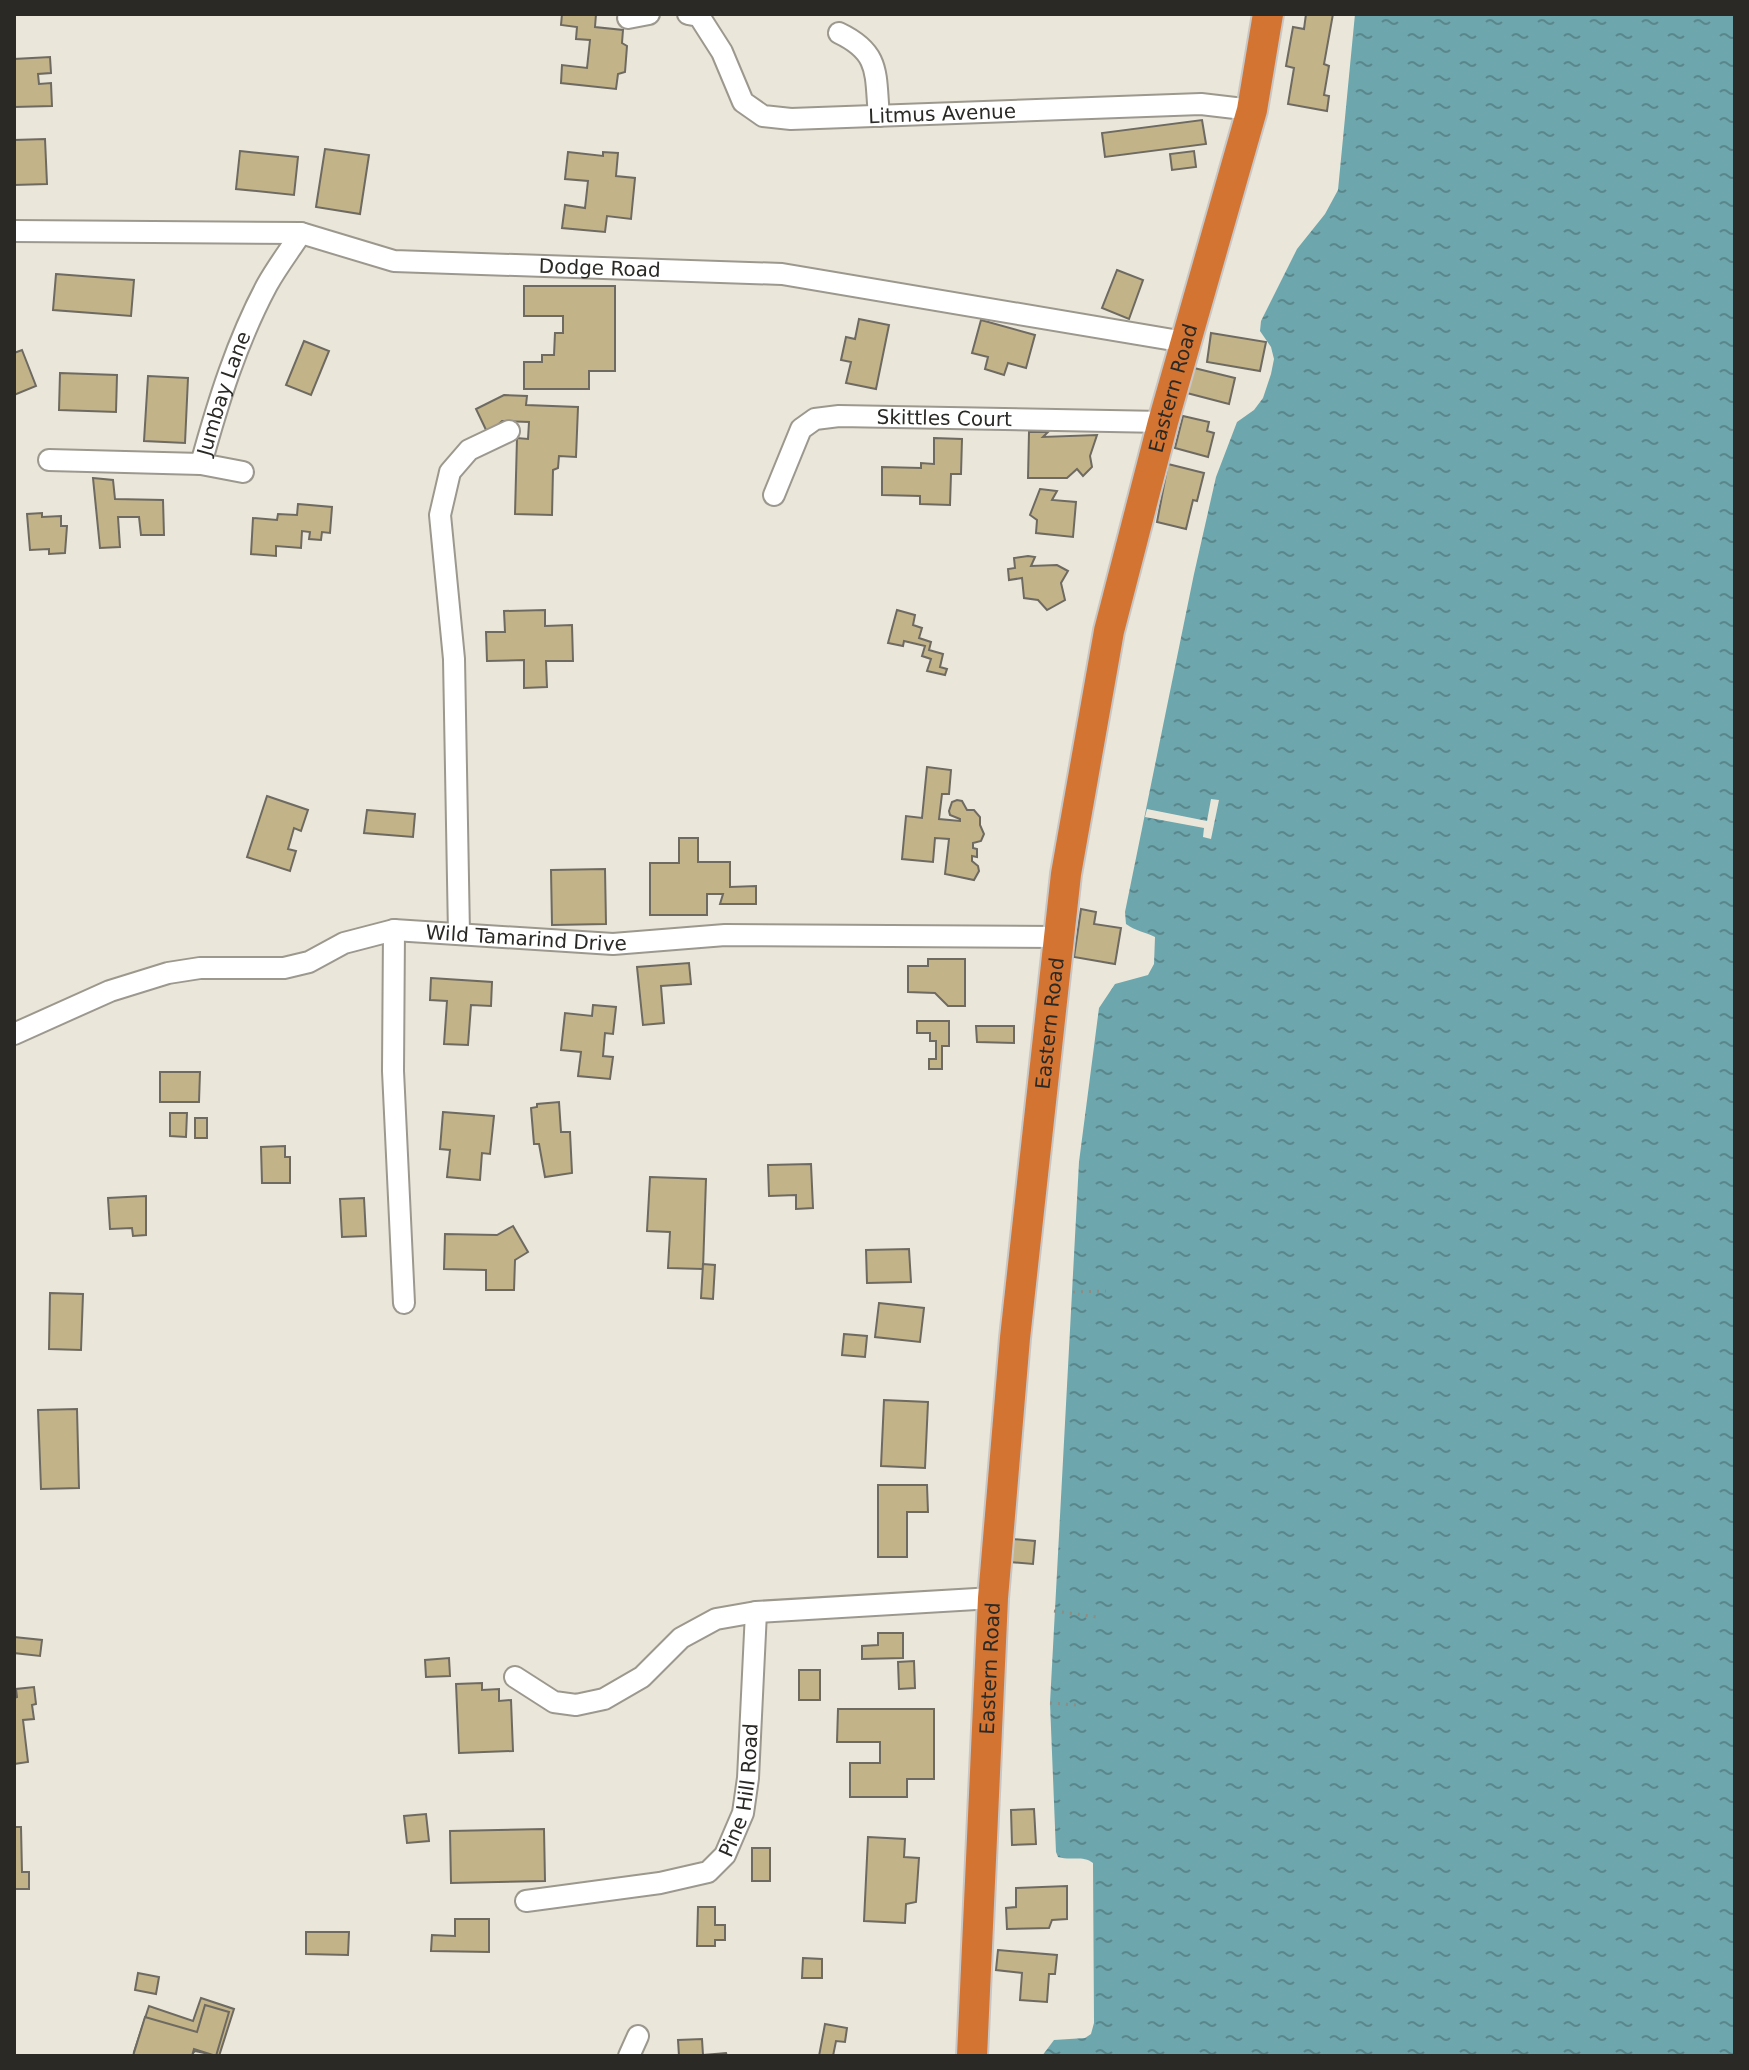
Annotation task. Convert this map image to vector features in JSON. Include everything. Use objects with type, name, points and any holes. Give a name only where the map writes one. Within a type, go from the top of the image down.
[{"type":"highway","name":"Eastern Road","points":[[972,2056],[993,1598],[1015,1338],[1066,874],[1109,631],[1163,422],[1252,110],[1268,14]]},
{"type":"street","points":[[628,18],[649,14]]},
{"type":"street","name":"Litmus Avenue","points":[[688,14],[699,16],[722,52],[743,102],[763,116],[791,119],[1201,104],[1252,110]]},
{"type":"street","points":[[839,33],[856,41],[868,52],[875,71],[879,116]]},
{"type":"street","name":"Dodge Road","points":[[14,231],[301,233],[394,261],[782,274],[1185,342]]},
{"type":"street","name":"Jumbay Lane","points":[[49,460],[201,464],[216,407],[237,348],[268,284],[301,233]]},
{"type":"street","name":"Skittles Court","points":[[774,495],[801,429],[815,419],[839,416],[1163,422]]},
{"type":"street","points":[[459,934],[454,659],[440,515],[450,472],[469,450],[509,431]]},
{"type":"street","points":[[201,464],[243,472]]},
{"type":"street","points":[[394,930],[393,1071],[404,1303]]},
{"type":"street","name":"Wild Tamarind Drive","points":[[14,1034],[110,991],[168,973],[200,968],[284,968],[309,962],[344,943],[394,930],[613,944],[725,935],[1058,937]]},
{"type":"street","points":[[515,1677],[554,1702],[576,1705],[604,1699],[642,1677],[681,1638],[716,1619],[756,1612],[993,1598]]},
{"type":"street","name":"Pine Hill Road","points":[[526,1901],[660,1883],[708,1872],[725,1855],[743,1813],[748,1778],[756,1612]]},
{"type":"street","points":[[629,2056],[638,2036]]},
{"type":"path","points":[[1073,1292],[1106,1291]]},
{"type":"path","points":[[1054,1611],[1097,1617]]},
{"type":"path","points":[[1050,1703],[1076,1705]]},
{"type":"water","points":[[1355,14],[1735,14],[1735,2056],[1042,2056],[1054,2040],[1085,2038],[1091,2034],[1094,2023],[1093,1863],[1085,1859],[1058,1857],[1056,1852],[1050,1703],[1079,1162],[1099,1008],[1115,984],[1148,975],[1154,964],[1155,937],[1126,924],[1125,912],[1194,574],[1216,477],[1237,422],[1254,410],[1263,398],[1271,374],[1274,359],[1271,347],[1260,331],[1261,321],[1297,249],[1325,214],[1338,190]]},
{"type":"pier","points":[[1211,799],[1219,800],[1211,839],[1203,837],[1204,828],[1145,817],[1147,809],[1207,821]]},
{"type":"building","points":[[562,14],[596,14],[595,27],[623,30],[622,43],[627,46],[625,72],[618,74],[616,89],[561,83],[562,65],[587,68],[590,40],[576,39],[577,27],[561,25]]},
{"type":"building","points":[[1306,14],[1333,14],[1324,64],[1329,66],[1324,95],[1329,96],[1327,111],[1288,104],[1294,68],[1286,66],[1293,27],[1304,29]]},
{"type":"building","points":[[50,57],[51,73],[38,74],[39,84],[51,83],[52,106],[14,107],[14,59]]},
{"type":"building","points":[[1202,120],[1206,144],[1105,157],[1102,133]]},
{"type":"building","points":[[45,139],[47,184],[14,185],[14,140]]},
{"type":"building","points":[[325,149],[369,155],[360,214],[316,207]]},
{"type":"building","points":[[240,151],[298,157],[294,195],[236,189]]},
{"type":"building","points":[[1194,151],[1196,167],[1172,170],[1170,154]]},
{"type":"building","points":[[568,152],[603,156],[603,152],[618,153],[616,176],[635,178],[631,219],[607,216],[605,232],[562,228],[565,205],[585,208],[588,181],[565,179]]},
{"type":"building","points":[[1117,270],[1143,280],[1129,319],[1102,308]]},
{"type":"building","points":[[56,274],[134,280],[131,316],[53,310]]},
{"type":"building","points":[[524,286],[615,286],[615,371],[589,371],[589,389],[524,389],[524,362],[542,362],[542,355],[554,355],[555,333],[563,333],[563,316],[524,316]]},
{"type":"building","points":[[859,319],[889,325],[876,389],[846,383],[851,362],[841,360],[846,337],[855,339]]},
{"type":"building","points":[[981,320],[1035,335],[1026,368],[1008,363],[1004,375],[985,369],[988,357],[972,353]]},
{"type":"building","points":[[1211,333],[1266,342],[1260,371],[1207,362]]},
{"type":"building","points":[[304,341],[329,351],[311,395],[286,385]]},
{"type":"building","points":[[22,350],[36,386],[14,395],[14,353]]},
{"type":"building","points":[[1190,367],[1235,378],[1229,404],[1183,392]]},
{"type":"building","points":[[60,373],[117,375],[116,412],[59,410]]},
{"type":"building","points":[[148,376],[188,378],[185,443],[144,441]]},
{"type":"building","points":[[504,395],[527,396],[526,405],[578,407],[576,457],[559,456],[558,468],[553,470],[552,515],[515,514],[517,438],[528,439],[529,422],[502,421],[488,434],[476,409]]},
{"type":"building","points":[[1183,416],[1209,422],[1207,431],[1214,433],[1208,457],[1175,448]]},
{"type":"building","points":[[1029,432],[1048,432],[1043,437],[1097,435],[1090,456],[1092,467],[1083,476],[1077,469],[1067,478],[1028,478]]},
{"type":"building","points":[[934,438],[962,439],[961,474],[951,474],[950,505],[920,504],[920,496],[882,495],[882,467],[921,468],[921,463],[934,464]]},
{"type":"building","points":[[1168,464],[1204,473],[1186,529],[1157,522]]},
{"type":"building","points":[[93,478],[113,480],[115,499],[163,500],[164,535],[141,535],[139,517],[118,517],[120,547],[100,548]]},
{"type":"building","points":[[1040,489],[1057,491],[1052,500],[1076,502],[1073,537],[1036,533],[1037,520],[1030,515]]},
{"type":"building","points":[[298,504],[332,507],[330,533],[322,532],[321,540],[309,539],[310,532],[302,531],[301,548],[276,546],[276,556],[251,554],[253,518],[277,520],[278,514],[297,515]]},
{"type":"building","points":[[42,513],[42,517],[61,516],[61,526],[67,526],[65,553],[49,554],[49,549],[30,550],[27,514]]},
{"type":"building","points":[[1035,557],[1031,566],[1057,565],[1068,571],[1061,583],[1065,600],[1047,610],[1038,600],[1024,598],[1022,578],[1009,580],[1008,569],[1015,568],[1014,558]]},
{"type":"building","points":[[545,610],[545,626],[572,625],[573,661],[546,661],[547,687],[524,688],[524,660],[487,661],[486,632],[505,632],[504,611]]},
{"type":"building","points":[[897,610],[915,615],[913,625],[922,628],[919,638],[931,642],[929,650],[943,654],[940,667],[947,669],[945,675],[927,671],[931,659],[922,656],[925,646],[904,641],[903,646],[888,643]]},
{"type":"building","points":[[927,767],[951,770],[949,794],[942,794],[939,819],[960,821],[949,811],[952,802],[957,800],[980,817],[984,834],[981,841],[973,843],[977,857],[972,856],[972,861],[979,871],[974,880],[945,874],[949,839],[935,838],[933,862],[902,859],[906,816],[922,818]]},
{"type":"building","points":[[267,796],[308,810],[301,831],[294,828],[288,849],[296,851],[290,871],[247,857]]},
{"type":"building","points":[[367,810],[415,814],[413,837],[364,833]]},
{"type":"building","points":[[679,838],[698,838],[698,862],[730,862],[730,887],[756,886],[756,904],[720,904],[723,894],[707,894],[707,915],[650,915],[650,863],[679,863]]},
{"type":"building","points":[[605,869],[606,924],[552,925],[551,870]]},
{"type":"building","points":[[1081,909],[1096,912],[1094,924],[1121,928],[1115,964],[1074,957]]},
{"type":"building","points":[[928,959],[965,959],[965,1006],[948,1006],[935,993],[908,992],[908,966],[928,966]]},
{"type":"building","points":[[689,963],[691,984],[661,986],[664,1023],[643,1025],[637,967]]},
{"type":"building","points":[[431,978],[492,982],[491,1006],[471,1005],[468,1045],[444,1044],[447,1001],[430,1000]]},
{"type":"building","points":[[593,1005],[616,1007],[613,1034],[605,1033],[603,1056],[613,1057],[610,1079],[578,1076],[581,1052],[561,1050],[565,1013],[592,1016]]},
{"type":"building","points":[[917,1021],[949,1021],[949,1046],[942,1046],[942,1069],[929,1069],[929,1059],[936,1059],[936,1041],[930,1041],[930,1033],[917,1033]]},
{"type":"building","points":[[976,1026],[1014,1026],[1014,1043],[977,1042]]},
{"type":"building","points":[[160,1072],[200,1072],[199,1102],[160,1102]]},
{"type":"building","points":[[559,1102],[561,1132],[570,1132],[572,1173],[545,1177],[539,1144],[534,1144],[531,1108],[537,1107],[537,1104]]},
{"type":"building","points":[[443,1112],[494,1116],[490,1154],[482,1153],[480,1180],[447,1177],[450,1150],[440,1149]]},
{"type":"building","points":[[170,1113],[187,1113],[186,1137],[170,1136]]},
{"type":"building","points":[[195,1118],[207,1118],[207,1138],[195,1138]]},
{"type":"building","points":[[285,1146],[285,1157],[290,1157],[290,1183],[262,1183],[261,1147]]},
{"type":"building","points":[[811,1164],[813,1208],[796,1209],[796,1195],[769,1196],[768,1165]]},
{"type":"building","points":[[650,1177],[706,1179],[703,1269],[668,1268],[670,1232],[647,1231]]},
{"type":"building","points":[[146,1196],[146,1235],[133,1236],[132,1228],[110,1229],[108,1198]]},
{"type":"building","points":[[364,1198],[366,1236],[342,1237],[340,1199]]},
{"type":"building","points":[[513,1226],[528,1252],[515,1260],[514,1290],[486,1290],[486,1270],[444,1269],[445,1234],[497,1235]]},
{"type":"building","points":[[909,1249],[911,1282],[867,1283],[866,1250]]},
{"type":"building","points":[[703,1264],[715,1265],[713,1299],[701,1298]]},
{"type":"building","points":[[50,1293],[83,1294],[81,1350],[49,1349]]},
{"type":"building","points":[[879,1303],[924,1308],[920,1342],[875,1337]]},
{"type":"building","points":[[844,1334],[867,1336],[865,1357],[842,1355]]},
{"type":"building","points":[[884,1400],[928,1402],[925,1468],[881,1466]]},
{"type":"building","points":[[77,1409],[79,1488],[41,1489],[38,1410]]},
{"type":"building","points":[[878,1485],[927,1485],[928,1512],[907,1512],[907,1557],[878,1557]]},
{"type":"building","points":[[1012,1539],[1035,1541],[1033,1564],[1010,1562]]},
{"type":"building","points":[[878,1633],[903,1633],[903,1658],[862,1659],[862,1646],[878,1645]]},
{"type":"building","points":[[14,1637],[42,1640],[40,1656],[14,1653]]},
{"type":"building","points":[[449,1658],[450,1676],[426,1677],[425,1660]]},
{"type":"building","points":[[914,1661],[915,1688],[899,1689],[898,1662]]},
{"type":"building","points":[[799,1670],[820,1670],[820,1700],[799,1700]]},
{"type":"building","points":[[482,1683],[482,1690],[499,1689],[499,1701],[511,1700],[513,1751],[459,1753],[456,1684]]},
{"type":"building","points":[[34,1687],[34,1719],[23,1720],[28,1762],[14,1764],[16,1689]]},
{"type":"building","points":[[838,1709],[934,1709],[934,1779],[907,1779],[907,1797],[850,1797],[850,1763],[880,1763],[880,1742],[837,1742]]},
{"type":"building","points":[[1034,1809],[1036,1844],[1012,1845],[1011,1810]]},
{"type":"building","points":[[426,1814],[429,1841],[407,1843],[404,1816]]},
{"type":"building","points":[[14,1827],[21,1827],[22,1872],[29,1872],[29,1889],[14,1889]]},
{"type":"building","points":[[544,1829],[545,1881],[451,1883],[450,1831]]},
{"type":"building","points":[[868,1837],[905,1839],[904,1857],[919,1858],[916,1902],[906,1904],[905,1923],[864,1921]]},
{"type":"building","points":[[752,1848],[770,1848],[770,1881],[752,1881]]},
{"type":"building","points":[[1067,1886],[1067,1919],[1052,1920],[1049,1928],[1007,1929],[1006,1908],[1016,1907],[1016,1888]]},
{"type":"building","points":[[698,1907],[715,1907],[715,1925],[725,1925],[725,1940],[715,1940],[715,1946],[697,1946]]},
{"type":"building","points":[[455,1919],[489,1919],[489,1952],[431,1951],[432,1935],[455,1936]]},
{"type":"building","points":[[306,1932],[349,1932],[348,1955],[306,1954]]},
{"type":"building","points":[[998,1950],[1057,1955],[1055,1974],[1049,1974],[1047,2002],[1020,2000],[1022,1973],[996,1970]]},
{"type":"building","points":[[803,1958],[822,1959],[822,1978],[802,1978]]},
{"type":"building","points":[[138,1973],[159,1977],[156,1994],[135,1990]]},
{"type":"building","points":[[201,1998],[234,2009],[219,2056],[195,2051],[190,2056],[147,2056],[134,2052],[149,2006],[193,2021]]},
{"type":"building","points":[[205,2005],[229,2012],[216,2056],[194,2049],[192,2056],[133,2056],[145,2017],[197,2032]]},
{"type":"building","points":[[825,2024],[847,2028],[845,2042],[836,2041],[833,2056],[819,2056]]},
{"type":"building","points":[[702,2039],[703,2055],[726,2053],[727,2056],[679,2056],[678,2040]]}]
